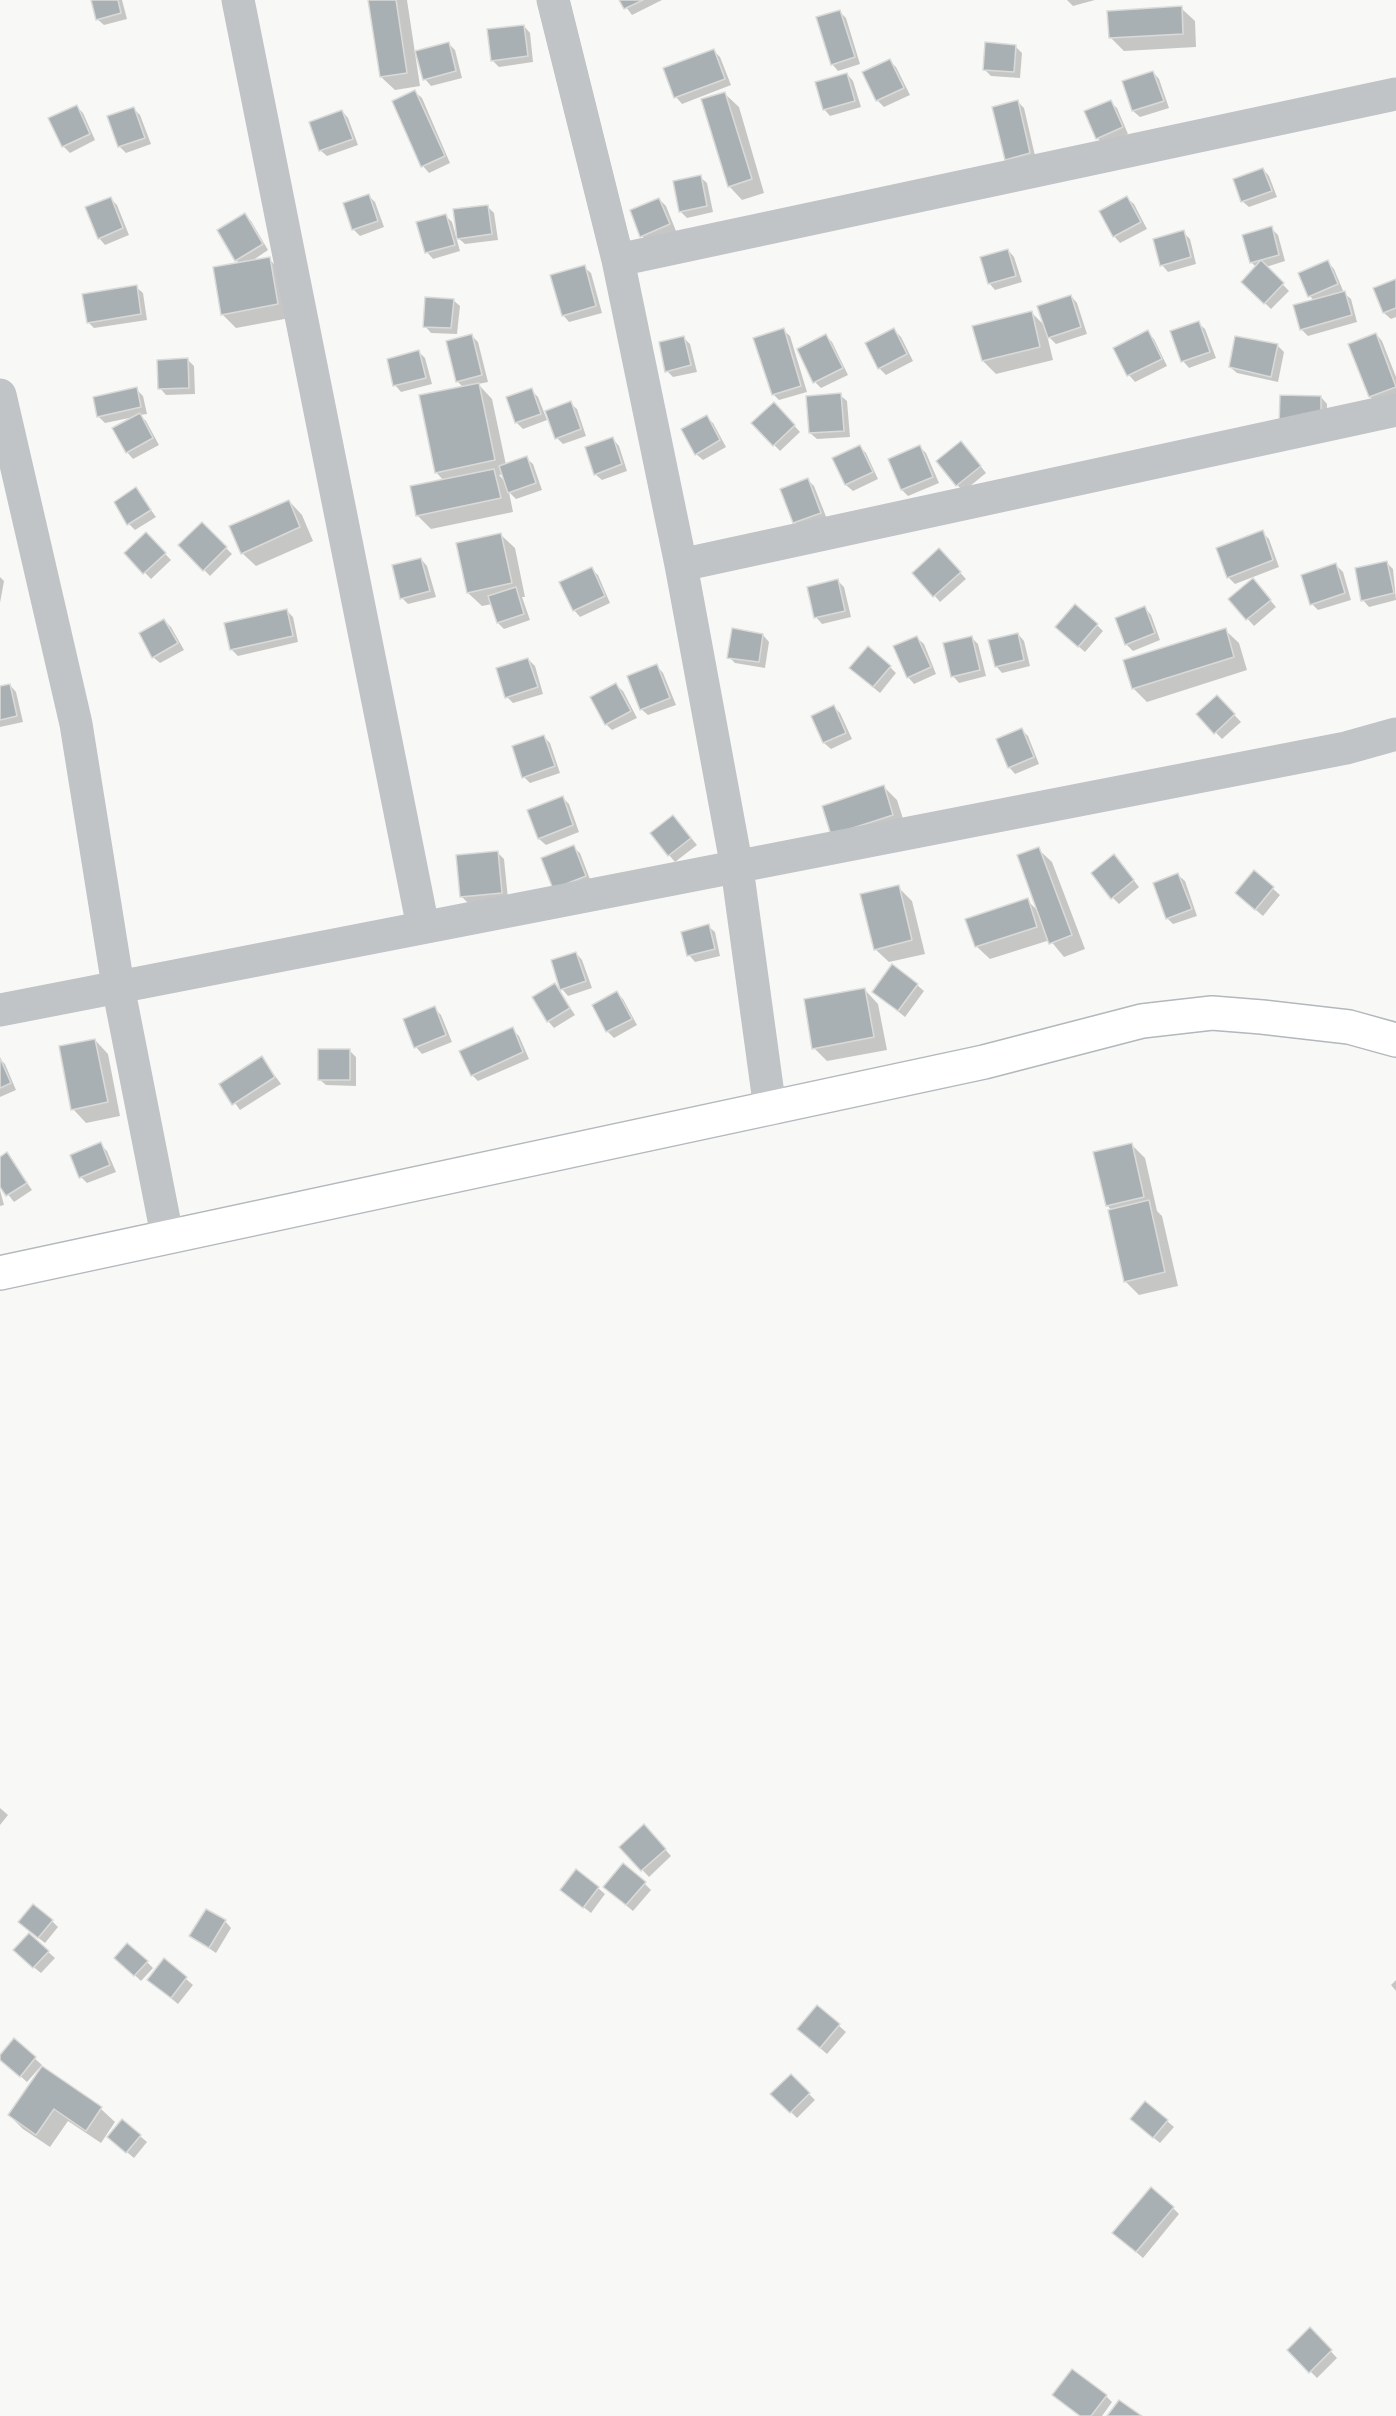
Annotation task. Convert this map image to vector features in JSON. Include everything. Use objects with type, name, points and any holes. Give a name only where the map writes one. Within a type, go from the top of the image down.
[{"type":"main road","points":[[0,1272],[984,1062],[1142,1021],[1212,1013],[1294,1019],[1350,1027],[1396,1040]]},
{"type":"street","points":[[238,0],[423,927]]},
{"type":"street","points":[[553,0],[618,260],[681,565],[737,868],[770,1109]]},
{"type":"street","points":[[618,260],[1396,94]]},
{"type":"street","points":[[0,394],[76,724],[118,986],[167,1235]]},
{"type":"street","points":[[681,565],[1396,410]]},
{"type":"street","points":[[0,1010],[1346,748],[1396,734]]},
{"type":"building","points":[[91,0],[118,0],[121,13],[96,20]]},
{"type":"building","points":[[368,0],[396,0],[407,73],[380,77]]},
{"type":"building","points":[[619,0],[643,0],[624,9]]},
{"type":"building","points":[[1182,6],[1183,34],[1109,38],[1107,11]]},
{"type":"building","points":[[840,10],[855,57],[831,65],[816,17]]},
{"type":"building","points":[[524,25],[528,56],[491,61],[487,29]]},
{"type":"building","points":[[449,42],[456,71],[423,80],[415,51]]},
{"type":"building","points":[[985,42],[1016,45],[1014,72],[983,70]]},
{"type":"building","points":[[714,49],[725,79],[674,98],[663,68]]},
{"type":"building","points":[[890,59],[904,88],[876,101],[862,72]]},
{"type":"building","points":[[1153,71],[1164,101],[1132,111],[1122,81]]},
{"type":"building","points":[[847,73],[855,101],[823,110],[815,82]]},
{"type":"building","points":[[415,90],[445,156],[421,167],[392,101]]},
{"type":"building","points":[[725,92],[752,179],[728,187],[701,99]]},
{"type":"building","points":[[1018,100],[1030,153],[1005,160],[992,107]]},
{"type":"building","points":[[1111,100],[1123,127],[1096,139],[1084,111]]},
{"type":"building","points":[[77,105],[90,134],[62,147],[48,118]]},
{"type":"building","points":[[134,107],[145,138],[118,147],[107,116]]},
{"type":"building","points":[[342,110],[353,139],[319,151],[309,122]]},
{"type":"building","points":[[1263,168],[1272,191],[1241,202],[1233,179]]},
{"type":"building","points":[[701,175],[707,206],[679,212],[673,181]]},
{"type":"building","points":[[369,194],[378,221],[352,230],[343,203]]},
{"type":"building","points":[[1127,196],[1141,222],[1113,237],[1099,211]]},
{"type":"building","points":[[111,197],[123,228],[98,239],[85,207]]},
{"type":"building","points":[[659,198],[670,224],[640,237],[630,210]]},
{"type":"building","points":[[488,205],[492,234],[457,239],[453,209]]},
{"type":"building","points":[[245,213],[263,244],[235,261],[217,230]]},
{"type":"building","points":[[446,214],[455,245],[425,253],[416,222]]},
{"type":"building","points":[[1272,226],[1279,255],[1250,263],[1242,235]]},
{"type":"building","points":[[1184,230],[1191,257],[1160,266],[1153,239]]},
{"type":"building","points":[[1008,249],[1016,276],[988,284],[980,257]]},
{"type":"building","points":[[270,257],[278,304],[221,315],[213,267]]},
{"type":"building","points":[[1261,260],[1284,283],[1264,304],[1241,282]]},
{"type":"building","points":[[1328,260],[1338,284],[1308,297],[1298,273]]},
{"type":"building","points":[[585,265],[596,306],[562,316],[550,275]]},
{"type":"building","points":[[1396,279],[1396,308],[1383,313],[1373,288]]},
{"type":"building","points":[[137,285],[141,314],[87,323],[82,294]]},
{"type":"building","points":[[1345,291],[1352,315],[1300,330],[1293,305]]},
{"type":"building","points":[[1071,295],[1081,327],[1048,338],[1037,306]]},
{"type":"building","points":[[425,297],[454,299],[451,328],[423,327]]},
{"type":"building","points":[[1032,311],[1040,347],[982,361],[972,326]]},
{"type":"building","points":[[1199,321],[1210,352],[1181,362],[1170,331]]},
{"type":"building","points":[[784,328],[801,386],[772,395],[753,338]]},
{"type":"building","points":[[894,328],[907,354],[878,369],[865,343]]},
{"type":"building","points":[[1148,330],[1162,359],[1127,376],[1113,348]]},
{"type":"building","points":[[1376,333],[1396,387],[1369,397],[1348,344]]},
{"type":"building","points":[[472,334],[482,375],[456,382],[446,341]]},
{"type":"building","points":[[826,334],[843,368],[813,383],[797,349]]},
{"type":"building","points":[[684,336],[691,365],[665,372],[659,342]]},
{"type":"building","points":[[1235,336],[1278,344],[1271,377],[1229,367]]},
{"type":"building","points":[[419,350],[426,378],[393,386],[387,359]]},
{"type":"building","points":[[188,358],[189,388],[158,389],[157,360]]},
{"type":"building","points":[[479,383],[495,460],[435,473],[419,395]]},
{"type":"building","points":[[137,387],[141,407],[97,417],[93,397]]},
{"type":"building","points":[[532,388],[541,414],[515,423],[506,397]]},
{"type":"building","points":[[841,393],[844,431],[809,433],[806,396]]},
{"type":"building","points":[[1280,395],[1321,396],[1321,428],[1279,427]]},
{"type":"building","points":[[571,401],[581,429],[555,439],[545,411]]},
{"type":"building","points":[[774,402],[795,425],[773,446],[751,423]]},
{"type":"building","points":[[140,413],[153,438],[126,453],[112,428]]},
{"type":"building","points":[[707,415],[720,440],[695,455],[681,429]]},
{"type":"building","points":[[613,437],[622,464],[594,475],[585,447]]},
{"type":"building","points":[[961,441],[981,466],[956,486],[936,461]]},
{"type":"building","points":[[860,445],[873,472],[845,485],[832,458]]},
{"type":"building","points":[[920,445],[933,477],[901,490],[888,459]]},
{"type":"building","points":[[527,456],[536,483],[508,493],[499,466]]},
{"type":"building","points":[[494,469],[501,498],[416,516],[410,486]]},
{"type":"building","points":[[808,478],[821,513],[793,523],[780,489]]},
{"type":"building","points":[[136,487],[151,510],[127,525],[114,502]]},
{"type":"building","points":[[289,500],[300,527],[241,554],[229,526]]},
{"type":"building","points":[[202,522],[227,547],[203,571],[178,545]]},
{"type":"building","points":[[1263,530],[1273,560],[1227,578],[1216,548]]},
{"type":"building","points":[[146,532],[166,553],[143,574],[124,553]]},
{"type":"building","points":[[501,533],[512,583],[467,593],[456,543]]},
{"type":"building","points":[[939,548],[961,572],[933,597],[912,573]]},
{"type":"building","points":[[421,558],[430,591],[400,599],[392,565]]},
{"type":"building","points":[[1387,561],[1394,593],[1361,601],[1355,568]]},
{"type":"building","points":[[1336,563],[1345,593],[1310,605],[1301,575]]},
{"type":"building","points":[[592,567],[605,596],[573,611],[559,582]]},
{"type":"building","points":[[1253,578],[1271,600],[1246,620],[1228,599]]},
{"type":"building","points":[[838,579],[845,611],[814,618],[807,587]]},
{"type":"building","points":[[516,587],[524,614],[497,623],[488,596]]},
{"type":"building","points":[[1075,604],[1098,624],[1078,647],[1055,627]]},
{"type":"building","points":[[1145,606],[1155,633],[1125,645],[1115,618]]},
{"type":"building","points":[[287,609],[293,636],[230,650],[224,623]]},
{"type":"building","points":[[164,619],[178,643],[152,658],[139,633]]},
{"type":"building","points":[[732,628],[763,634],[759,662],[727,658]]},
{"type":"building","points":[[1226,628],[1234,657],[1132,689],[1123,660]]},
{"type":"building","points":[[1018,633],[1024,660],[995,667],[988,640]]},
{"type":"building","points":[[917,636],[931,667],[907,678],[893,646]]},
{"type":"building","points":[[972,636],[980,670],[951,677],[943,643]]},
{"type":"building","points":[[868,646],[891,666],[873,687],[849,668]]},
{"type":"building","points":[[528,658],[538,687],[505,698],[496,668]]},
{"type":"building","points":[[657,664],[670,698],[640,710],[627,676]]},
{"type":"building","points":[[616,683],[631,711],[605,725],[590,697]]},
{"type":"building","points":[[10,684],[17,716],[0,720],[0,686]]},
{"type":"building","points":[[1217,695],[1235,714],[1214,734],[1196,714]]},
{"type":"building","points":[[834,705],[846,733],[823,743],[811,716]]},
{"type":"building","points":[[1022,728],[1034,757],[1008,768],[996,739]]},
{"type":"building","points":[[544,735],[555,766],[522,778],[512,746]]},
{"type":"building","points":[[884,785],[893,815],[831,835],[822,806]]},
{"type":"building","points":[[563,796],[573,825],[538,839],[527,810]]},
{"type":"building","points":[[673,815],[691,838],[668,856],[650,833]]},
{"type":"building","points":[[574,845],[586,876],[553,889],[541,858]]},
{"type":"building","points":[[1039,847],[1072,935],[1049,944],[1017,855]]},
{"type":"building","points":[[498,851],[502,893],[460,897],[456,855]]},
{"type":"building","points":[[1114,854],[1134,880],[1111,899],[1091,873]]},
{"type":"building","points":[[1254,870],[1274,887],[1255,910],[1235,893]]},
{"type":"building","points":[[1178,873],[1192,909],[1166,919],[1153,883]]},
{"type":"building","points":[[899,885],[912,940],[874,950],[860,894]]},
{"type":"building","points":[[1028,898],[1037,927],[975,947],[965,919]]},
{"type":"building","points":[[709,924],[715,949],[687,956],[681,932]]},
{"type":"building","points":[[576,952],[586,981],[560,990],[551,960]]},
{"type":"building","points":[[892,964],[918,984],[898,1011],[872,992]]},
{"type":"building","points":[[555,983],[570,1008],[547,1022],[532,997]]},
{"type":"building","points":[[865,988],[874,1037],[812,1049],[804,999]]},
{"type":"building","points":[[617,991],[632,1019],[606,1032],[592,1005]]},
{"type":"building","points":[[435,1006],[446,1035],[414,1048],[403,1019]]},
{"type":"building","points":[[513,1027],[523,1052],[471,1076],[459,1051]]},
{"type":"building","points":[[95,1039],[108,1102],[71,1110],[59,1046]]},
{"type":"building","points":[[318,1049],[350,1049],[350,1080],[318,1080]]},
{"type":"building","points":[[262,1056],[275,1077],[232,1105],[219,1084]]},
{"type":"building","points":[[0,1058],[11,1083],[0,1088]]},
{"type":"building","points":[[101,1142],[110,1165],[79,1178],[70,1155]]},
{"type":"building","points":[[1132,1143],[1144,1197],[1106,1206],[1093,1152]]},
{"type":"building","points":[[7,1152],[27,1183],[6,1196],[0,1187],[0,1157]]},
{"type":"building","points":[[1149,1200],[1165,1272],[1124,1282],[1108,1210]]},
{"type":"building","points":[[644,1824],[666,1849],[641,1871],[619,1847]]},
{"type":"building","points":[[623,1863],[646,1882],[626,1905],[603,1887]]},
{"type":"building","points":[[576,1869],[599,1887],[583,1908],[560,1890]]},
{"type":"building","points":[[33,1904],[53,1920],[38,1938],[18,1922]]},
{"type":"building","points":[[206,1909],[226,1920],[209,1948],[189,1936]]},
{"type":"building","points":[[29,1933],[49,1951],[33,1968],[13,1950]]},
{"type":"building","points":[[127,1943],[148,1961],[134,1976],[114,1958]]},
{"type":"building","points":[[164,1958],[187,1977],[171,1998],[147,1980]]},
{"type":"building","points":[[817,2005],[840,2024],[820,2048],[797,2029]]},
{"type":"building","points":[[14,2038],[36,2057],[20,2077],[0,2060],[0,2055]]},
{"type":"building","points":[[42,2066],[102,2107],[86,2131],[54,2109],[36,2135],[8,2115]]},
{"type":"building","points":[[791,2074],[810,2093],[790,2113],[770,2094]]},
{"type":"building","points":[[1145,2101],[1168,2120],[1153,2138],[1130,2119]]},
{"type":"building","points":[[122,2119],[141,2135],[126,2153],[107,2137]]},
{"type":"building","points":[[1151,2187],[1174,2207],[1136,2252],[1112,2233]]},
{"type":"building","points":[[1310,2327],[1332,2350],[1309,2373],[1287,2350]]},
{"type":"building","points":[[1072,2369],[1107,2395],[1091,2416],[1080,2416],[1052,2395]]},
{"type":"building","points":[[1119,2400],[1142,2416],[1107,2416]]}]
